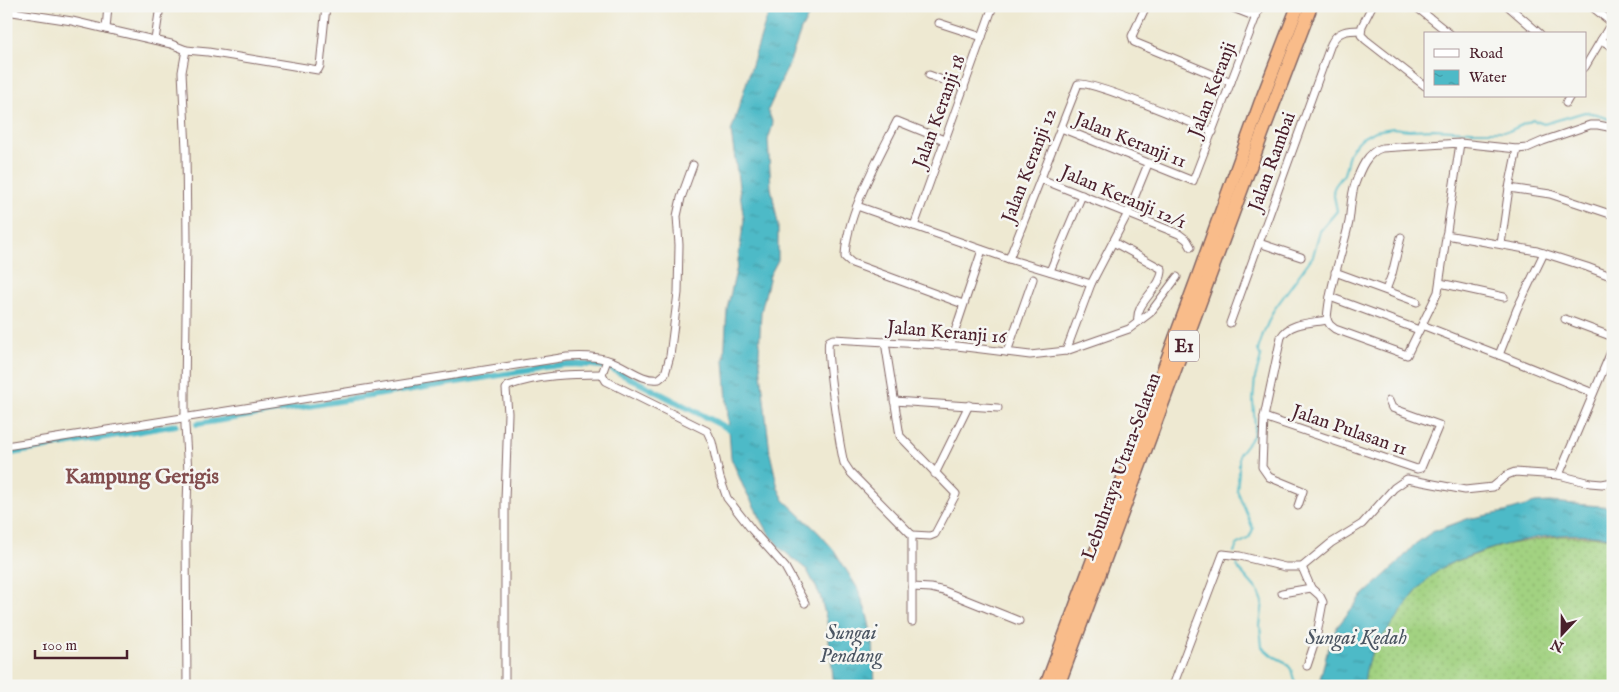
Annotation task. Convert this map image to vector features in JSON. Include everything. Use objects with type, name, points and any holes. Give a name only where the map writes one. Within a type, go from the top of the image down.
[{"type":"highway","name":"Lebuhraya Utara–Selatan","points":[[1046,686],[1260,104],[1298,6]]},
{"type":"highway","name":"Lebuhraya Utara–Selatan","points":[[1058,686],[1264,128],[1311,6]]},
{"type":"street","points":[[106,29],[108,6]]},
{"type":"street","points":[[155,40],[160,6]]},
{"type":"street","points":[[6,11],[106,29],[155,40],[186,50],[318,70],[326,6]]},
{"type":"street","name":"Jalan Keranji 18","points":[[914,226],[993,6]]},
{"type":"street","points":[[1146,6],[1132,36],[1136,43],[1231,82]]},
{"type":"street","points":[[1228,6],[1256,17]]},
{"type":"street","name":"Jalan Keranji","points":[[1190,180],[1194,179],[1213,132],[1260,6]]},
{"type":"street","points":[[1372,6],[1361,30],[1361,35],[1424,85]]},
{"type":"street","points":[[1415,6],[1448,32]]},
{"type":"street","points":[[1508,6],[1538,32]]},
{"type":"street","points":[[1586,66],[1612,21],[1591,6]]},
{"type":"street","points":[[939,22],[982,37]]},
{"type":"street","name":"Jalan Rambai","points":[[1230,323],[1330,44],[1340,33],[1361,30]]},
{"type":"street","points":[[1601,40],[1613,47]]},
{"type":"street","points":[[186,50],[182,72],[186,149],[187,240],[185,418],[188,471],[186,686]]},
{"type":"street","points":[[929,76],[964,88]]},
{"type":"street","name":"Jalan Keranji 11","points":[[1078,84],[1086,83],[1213,132]]},
{"type":"street","name":"Jalan Keranji 12","points":[[1009,259],[1078,84]]},
{"type":"street","points":[[944,140],[897,122],[867,180],[848,232],[845,253],[847,259],[852,263],[963,304]]},
{"type":"street","points":[[1460,143],[1438,292],[1407,355],[1335,329],[1327,320],[1335,272],[1348,223],[1355,185],[1372,152],[1382,148],[1460,143],[1516,149],[1528,148],[1590,125],[1613,128]]},
{"type":"street","name":"Jalan Keranji 11","points":[[1061,128],[1190,180]]},
{"type":"street","points":[[1500,244],[1516,149]]},
{"type":"street","points":[[1066,351],[1091,284],[1128,213],[1148,164]]},
{"type":"street","points":[[6,446],[567,357],[586,356],[651,379],[659,379],[665,374],[670,356],[678,293],[679,246],[677,216],[692,165]]},
{"type":"street","name":"Jalan Keranji 12/1","points":[[1041,179],[1179,234],[1187,240],[1191,247]]},
{"type":"street","points":[[1509,188],[1550,194],[1611,214]]},
{"type":"street","points":[[1050,272],[1082,195]]},
{"type":"street","points":[[857,206],[982,250],[1091,284]]},
{"type":"street","points":[[1446,235],[1544,253],[1613,277]]},
{"type":"street","points":[[1386,290],[1401,237]]},
{"type":"street","points":[[1113,242],[1162,269],[1161,278],[1140,311],[1137,319],[1138,322]]},
{"type":"street","points":[[1259,243],[1301,257]]},
{"type":"street","points":[[950,346],[982,250]]},
{"type":"street","points":[[1498,355],[1517,309],[1544,253]]},
{"type":"street","points":[[1335,272],[1417,302]]},
{"type":"street","name":"Jalan Keranji 16","points":[[912,535],[850,472],[844,463],[829,341],[834,339],[950,346],[1036,355],[1066,351],[1129,329],[1153,309],[1177,277]]},
{"type":"street","points":[[1007,352],[1033,278]]},
{"type":"street","points":[[1440,283],[1504,297]]},
{"type":"street","points":[[1330,297],[1498,355],[1593,394]]},
{"type":"street","points":[[1566,319],[1613,337]]},
{"type":"street","points":[[1298,506],[1303,491],[1269,477],[1262,467],[1264,417],[1281,337],[1284,332],[1292,327],[1327,320]]},
{"type":"street","points":[[885,342],[900,436],[956,494],[935,534],[930,536],[912,535],[912,622]]},
{"type":"street","points":[[1559,475],[1613,347]]},
{"type":"street","points":[[606,362],[602,373],[604,378],[610,383],[707,431],[712,442],[720,478],[727,498],[746,523],[785,567],[805,603]]},
{"type":"street","points":[[505,686],[505,501],[508,413],[506,388],[515,384],[556,375],[602,373]]},
{"type":"street","points":[[894,401],[998,408]]},
{"type":"street","name":"Jalan Pulasan 11","points":[[1264,417],[1417,469],[1424,465],[1439,425],[1392,408],[1389,401]]},
{"type":"street","points":[[935,474],[969,405]]},
{"type":"street","points":[[1173,686],[1221,557],[1225,554],[1285,567],[1302,567],[1331,544],[1362,524],[1394,488],[1407,479],[1448,488],[1471,490],[1493,487],[1506,474],[1511,473],[1559,475],[1590,483],[1602,484],[1613,482]]},
{"type":"street","points":[[1302,567],[1311,588],[1320,596],[1322,605],[1315,644],[1307,666]]},
{"type":"street","points":[[912,587],[944,591],[1019,621]]},
{"type":"street","points":[[1282,594],[1311,588]]},
{"type":"green space","points":[[1559,536],[1613,538],[1613,686],[1364,686],[1366,666],[1377,642],[1427,578],[1454,562],[1503,545]]},
{"type":"water","name":"Sungai Pendang","points":[[773,6],[814,6],[801,30],[789,64],[768,110],[773,124],[768,140],[771,187],[778,224],[778,260],[770,275],[761,312],[759,354],[770,453],[778,488],[784,500],[834,550],[858,589],[867,614],[873,641],[875,686],[834,686],[827,622],[820,595],[807,570],[780,548],[768,532],[743,486],[731,458],[724,360],[727,309],[737,267],[744,220],[731,132],[766,20]]},
{"type":"water","name":"Sungai Kedah","points":[[1549,502],[1613,507],[1613,538],[1577,534],[1540,537],[1487,550],[1446,565],[1420,587],[1377,644],[1367,666],[1364,686],[1318,686],[1330,642],[1337,627],[1361,597],[1397,564],[1415,544],[1432,532],[1467,519],[1505,512],[1535,503]]},
{"type":"waterway","points":[[1234,552],[1237,545],[1249,538],[1253,529],[1237,490],[1239,454],[1253,436],[1255,425],[1253,401],[1255,378],[1261,357],[1258,350],[1273,311],[1313,256],[1320,231],[1337,211],[1333,191],[1344,174],[1349,154],[1353,147],[1362,138],[1375,131],[1393,128],[1409,130],[1509,131],[1533,120],[1544,124],[1585,112],[1597,114],[1613,121]]},
{"type":"waterway","points":[[197,424],[550,366],[580,364],[608,367],[737,433]]},
{"type":"waterway","points":[[6,454],[176,425]]},
{"type":"waterway","points":[[1234,557],[1238,568],[1259,592],[1263,602],[1260,626],[1262,647],[1271,655],[1285,662],[1291,669],[1294,680],[1299,686]]},
{"type":"district","name":"Kampung Gerigis","points":[[142,476]]}]
